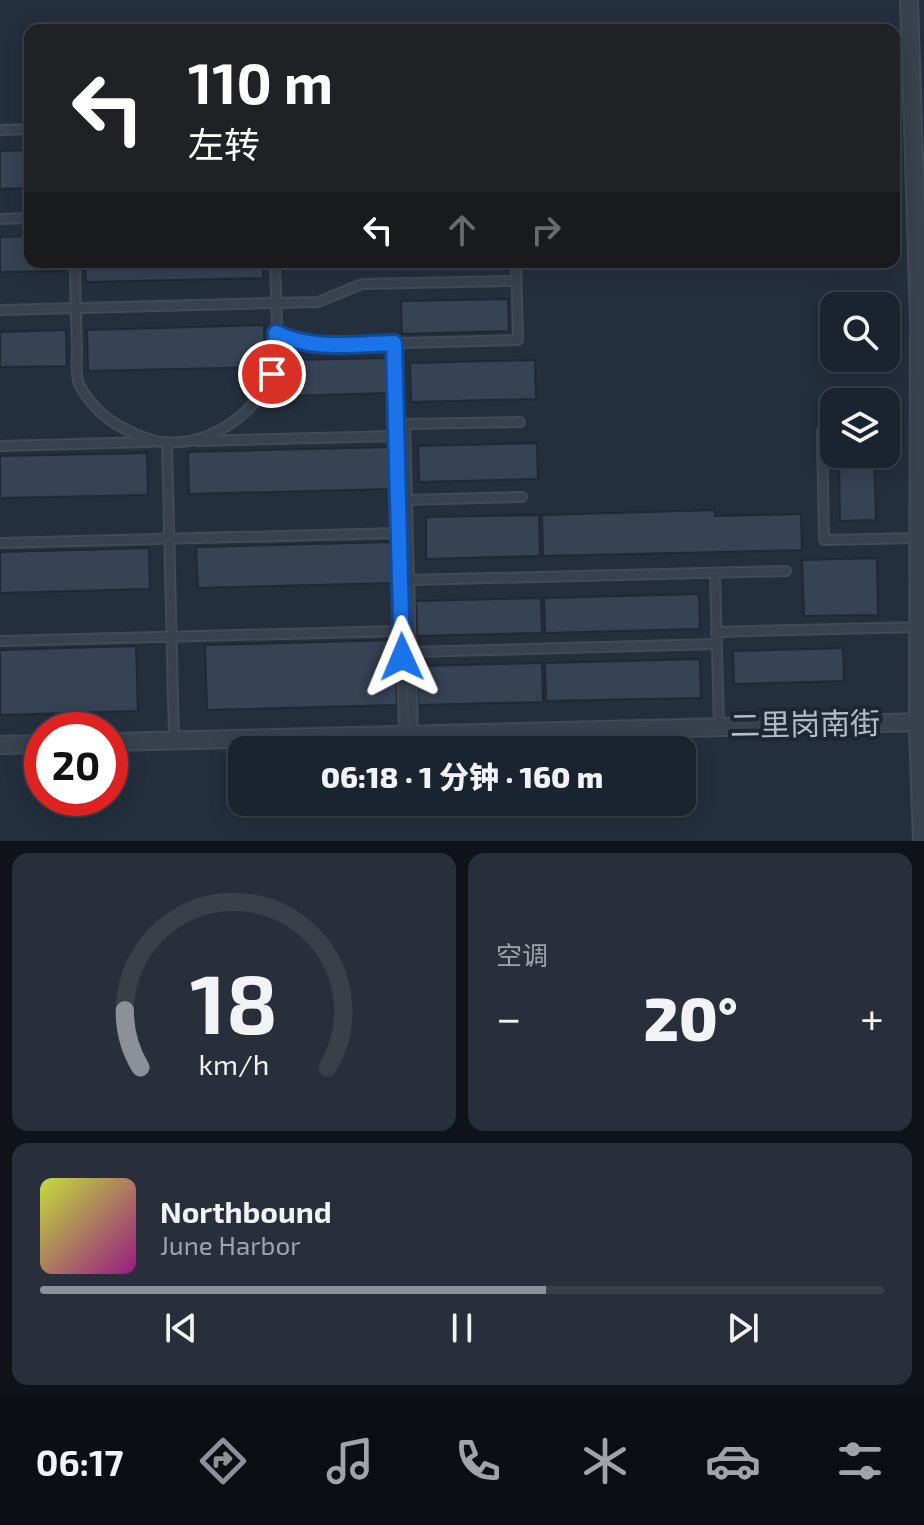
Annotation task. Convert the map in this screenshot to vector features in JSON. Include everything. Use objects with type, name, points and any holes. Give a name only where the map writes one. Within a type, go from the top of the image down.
[{"type":"street","points":[[909,0],[919,319],[918,627],[922,841]]},
{"type":"street","name":"二里岗南街","points":[[128,741],[921,722]]},
{"type":"street","points":[[0,745],[24,744]]},
{"type":"lane","points":[[0,130],[24,129]]},
{"type":"lane","points":[[0,219],[24,218]]},
{"type":"lane","points":[[75,268],[78,381],[97,409],[126,430],[167,442],[211,434],[241,416],[264,390],[277,357],[275,268]]},
{"type":"lane","points":[[276,333],[309,344],[518,340],[516,268]]},
{"type":"lane","points":[[0,310],[318,302],[362,284],[516,281]]},
{"type":"lane","points":[[394,343],[401,631],[408,735]]},
{"type":"lane","points":[[408,735],[411,652],[405,424],[520,422]]},
{"type":"lane","points":[[0,446],[397,436]]},
{"type":"lane","points":[[167,442],[174,740]]},
{"type":"lane","points":[[823,468],[824,540],[918,538]]},
{"type":"lane","points":[[407,500],[522,497]]},
{"type":"lane","points":[[0,543],[399,533]]},
{"type":"lane","points":[[409,580],[786,571]]},
{"type":"lane","points":[[715,573],[719,727]]},
{"type":"lane","points":[[716,632],[918,627]]},
{"type":"lane","points":[[0,641],[401,631]]},
{"type":"lane","points":[[411,652],[716,644]]},
{"type":"building","points":[[24,150],[24,188],[0,189],[0,151]]},
{"type":"building","points":[[24,236],[24,268],[64,268],[64,271],[0,272],[0,237]]},
{"type":"building","points":[[85,268],[263,268],[263,278],[86,282]]},
{"type":"building","points":[[508,299],[509,331],[402,334],[401,301]]},
{"type":"building","points":[[264,325],[265,367],[88,371],[87,330]]},
{"type":"building","points":[[66,330],[67,366],[0,367],[0,332]]},
{"type":"building","points":[[389,358],[390,393],[287,396],[286,360]]},
{"type":"building","points":[[535,360],[536,399],[411,402],[410,363]]},
{"type":"building","points":[[537,443],[538,479],[419,482],[418,446]]},
{"type":"building","points":[[391,447],[392,489],[189,494],[188,452]]},
{"type":"building","points":[[147,453],[148,495],[0,498],[0,456]]},
{"type":"building","points":[[839,468],[874,468],[876,520],[840,521]]},
{"type":"building","points":[[715,510],[715,516],[801,514],[802,550],[543,556],[542,515]]},
{"type":"building","points":[[539,515],[540,556],[426,559],[426,517]]},
{"type":"building","points":[[393,542],[394,583],[198,588],[196,547]]},
{"type":"building","points":[[149,548],[150,589],[0,593],[0,552]]},
{"type":"building","points":[[877,558],[878,615],[804,616],[802,560]]},
{"type":"building","points":[[699,594],[700,629],[545,633],[544,598]]},
{"type":"building","points":[[541,598],[542,633],[417,636],[416,601]]},
{"type":"building","points":[[396,640],[397,705],[207,710],[205,645]]},
{"type":"building","points":[[136,646],[138,711],[0,715],[0,650]]},
{"type":"building","points":[[843,648],[844,681],[734,684],[733,651]]},
{"type":"building","points":[[700,659],[701,698],[546,701],[545,663]]},
{"type":"building","points":[[542,663],[543,702],[418,705],[417,666]]},
{"type":"route","points":[[272,374],[277,357],[276,333],[309,344],[394,343],[402,657]]}]
